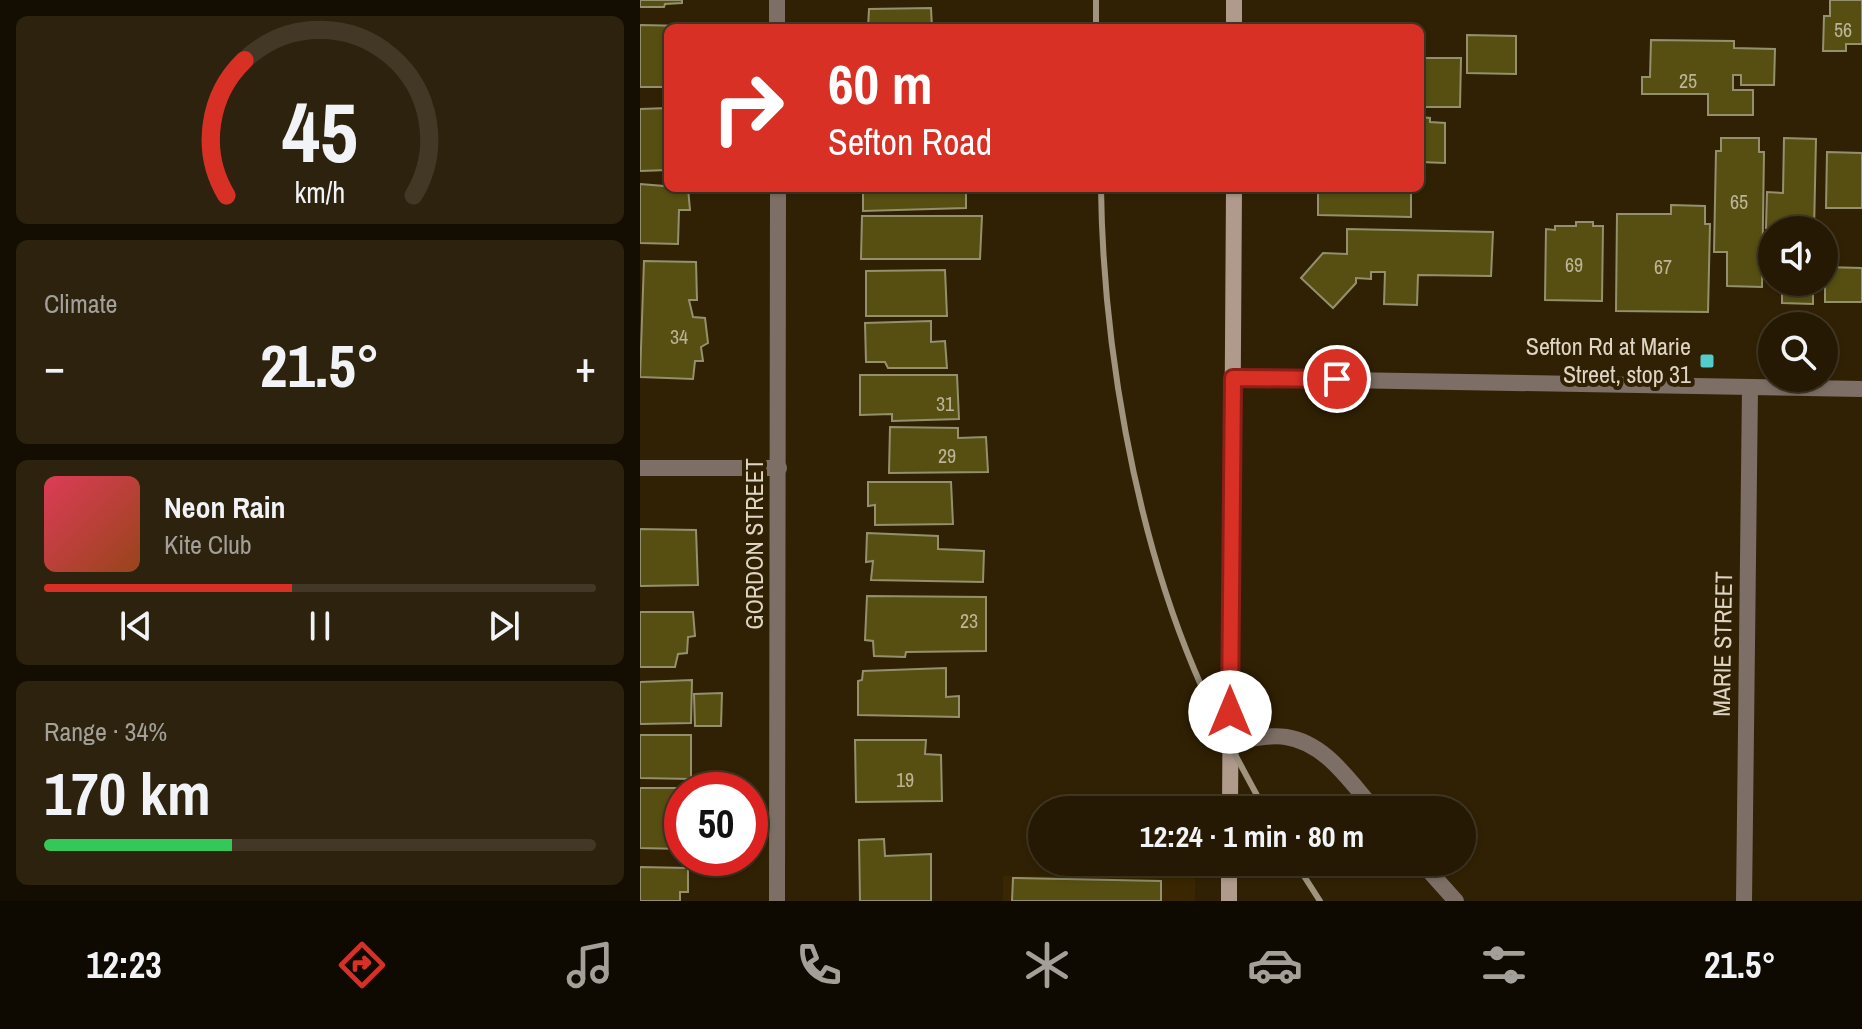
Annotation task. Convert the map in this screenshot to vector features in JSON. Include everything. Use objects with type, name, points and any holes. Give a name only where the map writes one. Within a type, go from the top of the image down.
[{"type":"main road","points":[[1234,0],[1234,24]]},
{"type":"main road","points":[[1230,796],[1234,192]]},
{"type":"main road","points":[[1229,876],[1229,901]]},
{"type":"street","points":[[777,0],[777,24]]},
{"type":"street","name":"GORDON STREET","points":[[777,901],[778,192]]},
{"type":"street","points":[[1233,378],[1862,389]]},
{"type":"street","name":"MARIE STREET","points":[[1744,901],[1750,388]]},
{"type":"street","points":[[640,468],[779,468]]},
{"type":"street","points":[[1230,742],[1284,736],[1315,747],[1332,761],[1363,796]]},
{"type":"street","points":[[1434,876],[1456,901]]},
{"type":"shaded area","points":[[1003,876],[1195,876],[1195,901],[1003,901]]},
{"type":"building","points":[[640,0],[682,0],[682,3],[640,7]]},
{"type":"building","points":[[1830,0],[1862,0],[1862,44],[1846,44],[1846,51],[1823,51],[1824,16],[1830,16]]},
{"type":"building","points":[[931,8],[932,24],[868,24],[869,9]]},
{"type":"building","points":[[640,25],[664,26],[664,87],[640,87]]},
{"type":"building","points":[[1467,35],[1516,36],[1516,74],[1467,73]]},
{"type":"building","points":[[1651,40],[1734,41],[1734,48],[1775,49],[1774,85],[1741,85],[1741,75],[1733,75],[1733,90],[1753,90],[1753,115],[1708,115],[1708,94],[1642,94],[1642,77],[1650,77]]},
{"type":"building","points":[[1424,58],[1461,58],[1460,107],[1424,107]]},
{"type":"building","points":[[664,108],[664,170],[640,171],[640,109]]},
{"type":"building","points":[[1424,117],[1430,118],[1430,122],[1445,123],[1445,163],[1424,162]]},
{"type":"building","points":[[1721,138],[1759,138],[1759,152],[1764,152],[1763,216],[1758,216],[1758,287],[1727,286],[1727,252],[1714,252],[1716,151],[1721,151]]},
{"type":"building","points":[[1784,138],[1816,139],[1814,216],[1766,216],[1767,192],[1783,193]]},
{"type":"building","points":[[1827,152],[1862,153],[1862,208],[1826,208]]},
{"type":"building","points":[[640,184],[664,186],[664,192],[688,192],[690,210],[679,210],[678,244],[640,243]]},
{"type":"building","points":[[863,192],[966,192],[966,208],[863,211]]},
{"type":"building","points":[[1318,192],[1411,192],[1411,217],[1318,215]]},
{"type":"building","points":[[1671,205],[1705,206],[1705,224],[1710,224],[1708,312],[1616,311],[1617,214],[1671,214]]},
{"type":"building","points":[[862,216],[982,216],[980,259],[861,259]]},
{"type":"building","points":[[1576,222],[1593,222],[1593,226],[1603,226],[1602,301],[1545,300],[1546,229],[1576,226]]},
{"type":"building","points":[[1347,229],[1493,232],[1491,276],[1418,275],[1417,305],[1384,304],[1385,272],[1371,272],[1371,279],[1356,278],[1356,283],[1333,308],[1301,278],[1323,253],[1347,254]]},
{"type":"building","points":[[644,261],[696,262],[697,300],[689,300],[693,317],[705,318],[708,343],[701,347],[703,361],[695,361],[693,379],[640,377]]},
{"type":"building","points":[[1838,267],[1862,268],[1862,302],[1825,302],[1825,296],[1838,296]]},
{"type":"building","points":[[945,270],[947,316],[866,316],[866,271]]},
{"type":"building","points":[[1782,296],[1813,296],[1813,304],[1782,303]]},
{"type":"building","points":[[931,321],[931,342],[945,341],[947,368],[888,368],[885,362],[866,362],[865,323]]},
{"type":"building","points":[[860,375],[957,375],[959,419],[892,421],[892,414],[860,415]]},
{"type":"building","points":[[890,427],[958,428],[958,438],[986,437],[988,472],[889,473]]},
{"type":"building","points":[[868,482],[951,482],[953,524],[875,525],[875,505],[868,506]]},
{"type":"building","points":[[640,529],[696,530],[698,585],[640,586]]},
{"type":"building","points":[[867,533],[938,536],[938,549],[984,551],[983,582],[871,580],[873,561],[866,562]]},
{"type":"building","points":[[867,596],[986,597],[986,651],[906,652],[905,657],[874,656],[873,641],[865,640]]},
{"type":"building","points":[[640,612],[693,612],[695,636],[688,637],[687,653],[678,654],[675,667],[640,667]]},
{"type":"building","points":[[946,668],[946,697],[959,696],[959,717],[858,715],[858,681],[862,680],[863,671]]},
{"type":"building","points":[[692,680],[691,723],[640,724],[640,682]]},
{"type":"building","points":[[722,693],[721,726],[695,726],[694,694]]},
{"type":"building","points":[[640,735],[691,735],[691,772],[664,772],[664,778],[640,778]]},
{"type":"building","points":[[855,740],[926,740],[925,754],[941,755],[942,801],[856,802]]},
{"type":"building","points":[[640,788],[664,788],[664,849],[640,848]]},
{"type":"building","points":[[884,839],[885,856],[931,854],[931,901],[860,901],[859,840]]},
{"type":"building","points":[[640,867],[664,868],[664,876],[688,876],[688,892],[680,892],[680,901],[640,901]]},
{"type":"building","points":[[1013,878],[1161,881],[1161,901],[1012,901]]},
{"type":"railway","points":[[1096,0],[1096,24]]},
{"type":"railway","points":[[1101,192],[1115,371],[1154,555],[1194,669],[1258,796]]},
{"type":"railway","points":[[1304,876],[1320,901]]},
{"type":"place","name":"Sefton Rd at Marie Street, stop 31","points":[[1707,361]]},
{"type":"route","points":[[1230,712],[1233,378],[1337,379]]}]
